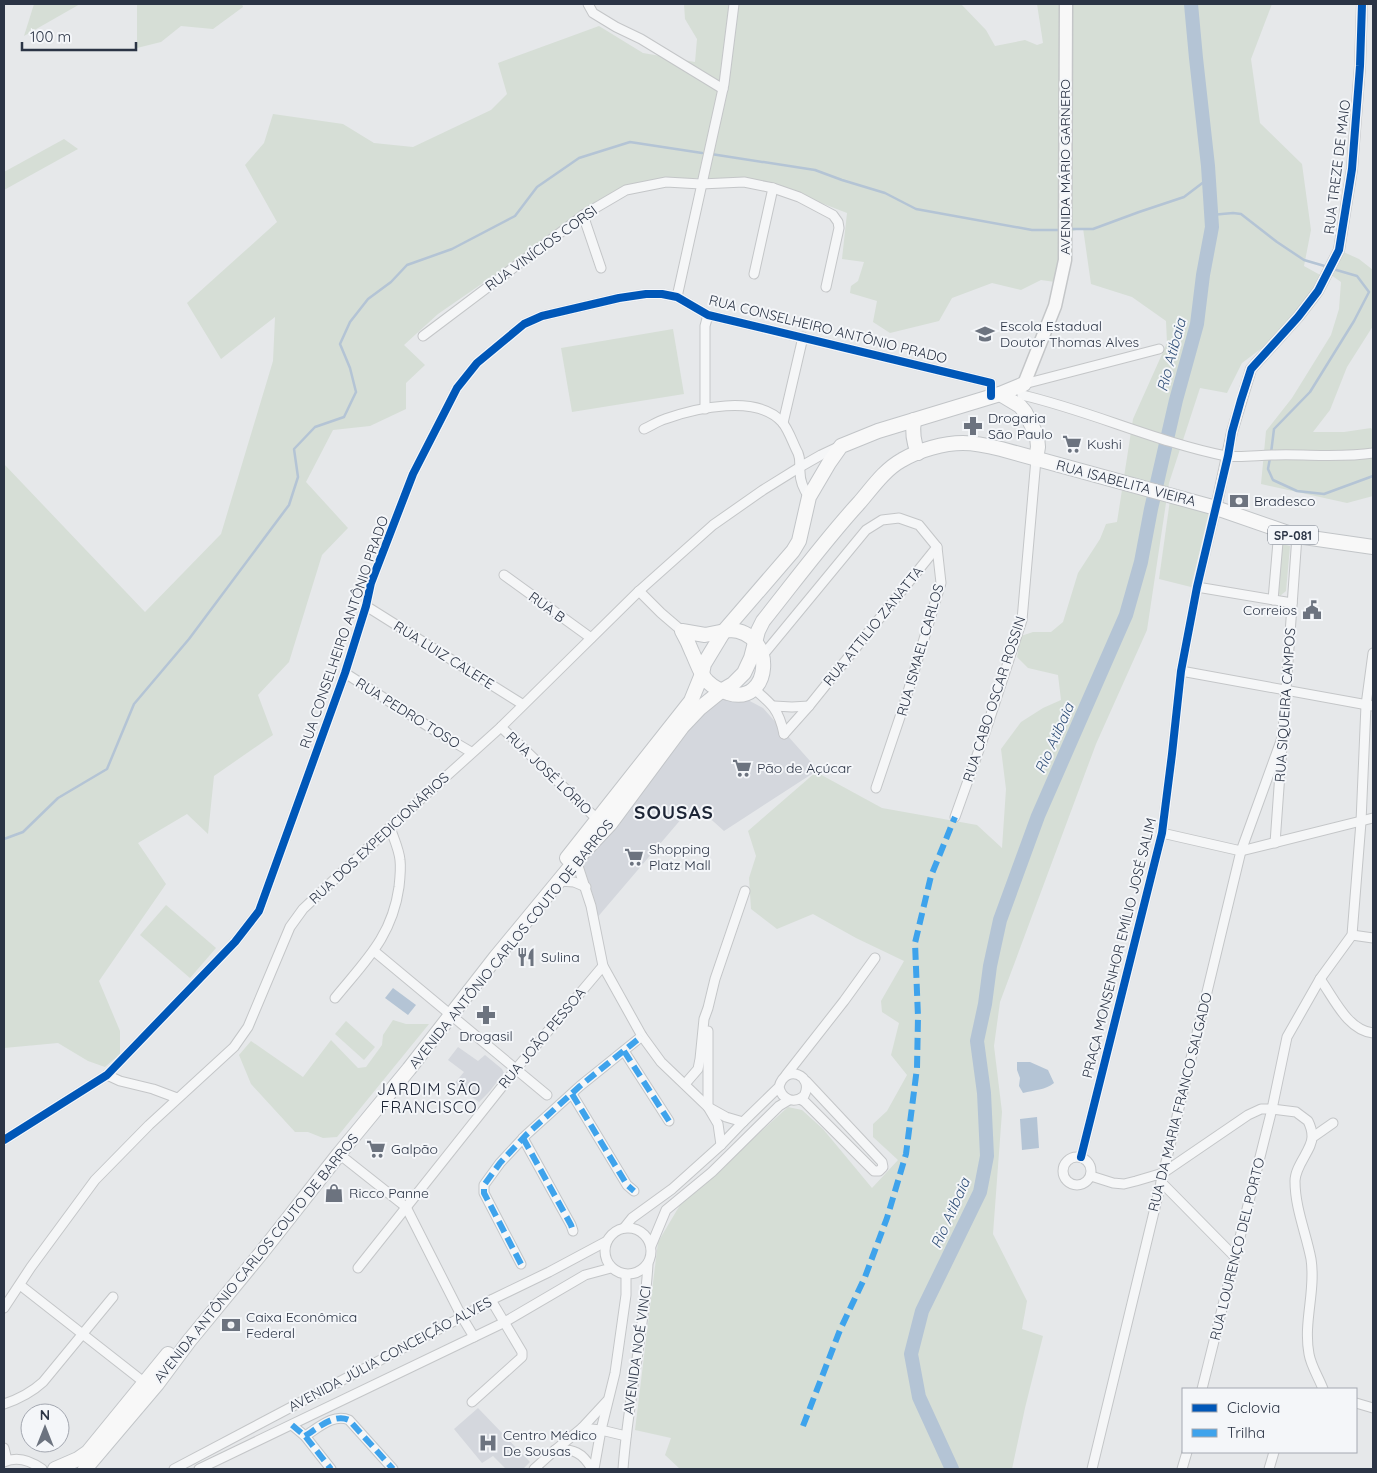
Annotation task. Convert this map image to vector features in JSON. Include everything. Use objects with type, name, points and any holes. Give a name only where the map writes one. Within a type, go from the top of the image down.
[{"type":"main road","name":"AVENIDA MÁRIO GARNERO","points":[[1022,395],[1055,306],[1065,260],[1066,4]]},
{"type":"main road","points":[[841,446],[878,431],[994,391],[1022,395]]},
{"type":"main road","points":[[994,391],[1022,395]]},
{"type":"main road","points":[[1022,395],[1024,412],[1037,436],[1036,459]]},
{"type":"main road","points":[[914,420],[912,432],[918,453]]},
{"type":"main road","name":"AVENIDA ANTÔNIO CARLOS COUTO DE BARROS","points":[[54,1469],[78,1459],[88,1452],[448,1012],[576,860],[610,824],[682,727],[700,708],[733,684],[744,673],[763,621],[846,517],[883,475],[901,461],[918,453],[940,446],[962,443],[1001,448],[1036,459]]},
{"type":"main road","name":"AVENIDA ANTÔNIO CARLOS COUTO DE BARROS","points":[[85,1469],[157,1384],[189,1341],[409,1069],[448,1012],[505,936],[691,701],[708,655],[724,631],[793,551],[799,541],[809,497],[841,446]]},
{"type":"main road","name":"RUA ISABELITA VIEIRA","points":[[1036,459],[1216,508]]},
{"type":"main road","name":"SP-081","points":[[1216,508],[1296,536],[1373,547]]},
{"type":"main road","points":[[682,631],[704,635],[736,631],[745,634],[756,642],[763,655],[763,672],[761,679],[754,689],[733,695],[722,691],[708,682],[702,674],[682,631]]},
{"type":"street","points":[[588,4],[593,13],[641,39],[723,89]]},
{"type":"street","points":[[677,297],[723,89],[734,4]]},
{"type":"street","name":"RUA TREZE DE MAIO","points":[[1216,508],[1232,432],[1251,369],[1318,291],[1339,250],[1352,169],[1364,4]]},
{"type":"street","name":"RUA VINÍCIOS CORSI","points":[[422,336],[583,215],[626,190],[666,182],[701,184],[744,182],[773,188],[799,197],[833,215],[838,222],[839,228],[826,287]]},
{"type":"street","points":[[754,274],[773,188]]},
{"type":"street","points":[[583,215],[601,268]]},
{"type":"street","name":"RUA CONSELHEIRO ANTÔNIO PRADO","points":[[4,1140],[107,1075],[235,942],[259,911],[345,673],[366,606],[371,582],[413,474],[454,392],[476,363],[524,324],[542,316],[619,298],[662,294],[677,297],[708,315],[803,337],[994,391]]},
{"type":"street","points":[[705,409],[705,326],[708,315]]},
{"type":"street","points":[[783,423],[803,337]]},
{"type":"street","points":[[1022,395],[1159,349]]},
{"type":"street","points":[[1022,395],[1049,401],[1183,446],[1228,456],[1330,456],[1373,453]]},
{"type":"street","points":[[644,429],[664,419],[705,409],[743,406],[761,409],[783,423],[800,457],[802,483],[809,497]]},
{"type":"street","name":"RUA DOS EXPEDICIONÁRIOS","points":[[4,1308],[31,1267],[95,1180],[148,1125],[234,1047],[248,1027],[290,927],[302,909],[471,752],[501,727],[522,704],[570,660],[639,591],[713,525],[800,467],[841,446]]},
{"type":"street","name":"RUA CABO OSCAR ROSSIN","points":[[954,817],[985,733],[1022,620],[1036,459]]},
{"type":"street","name":"PRAÇA MONSENHOR EMÍLIO JOSÉ SALIM","points":[[1081,1157],[1162,833],[1181,671],[1196,587],[1216,508]]},
{"type":"street","name":"RUA ISMAEL CARLOS","points":[[763,655],[866,530],[882,520],[900,518],[919,525],[937,547],[942,583],[876,788]]},
{"type":"street","points":[[1272,600],[1279,530]]},
{"type":"street","name":"RUA SIQUEIRA CAMPOS","points":[[1275,843],[1296,536]]},
{"type":"street","name":"RUA ATTILIO ZANATTA","points":[[774,706],[782,721],[784,734],[809,706],[937,547]]},
{"type":"street","name":"RUA B","points":[[504,575],[590,638]]},
{"type":"street","points":[[1196,587],[1292,603]]},
{"type":"street","points":[[639,591],[682,631]]},
{"type":"street","name":"RUA LUIZ CALEFE","points":[[366,606],[522,704]]},
{"type":"street","points":[[1373,653],[1352,935],[1373,938]]},
{"type":"street","points":[[1181,671],[1370,705]]},
{"type":"street","name":"RUA PEDRO TOSO","points":[[345,673],[471,752]]},
{"type":"street","points":[[754,689],[774,706],[809,706]]},
{"type":"street","name":"RUA JOSÉ LÓRIO","points":[[501,727],[597,819]]},
{"type":"street","name":"RUA DA MARIA FRANCO SALGADO","points":[[1092,1469],[1241,851],[1282,738]]},
{"type":"street","points":[[1162,833],[1241,851],[1373,818]]},
{"type":"street","points":[[335,998],[374,951],[387,931],[392,918],[398,896],[400,859],[390,827]]},
{"type":"street","points":[[576,860],[586,887],[603,966],[642,1036],[661,1062],[708,1106],[726,1116],[743,1122]]},
{"type":"street","points":[[559,881],[574,882],[586,887]]},
{"type":"street","points":[[685,1084],[698,1068],[704,1019],[715,979],[745,891]]},
{"type":"street","name":"RUA LOURENÇO DEL PORTO","points":[[1202,1388],[1272,1109],[1287,1037],[1320,979],[1352,935]]},
{"type":"street","points":[[374,951],[546,1096]]},
{"type":"street","points":[[624,1228],[632,1218],[672,1189],[721,1146],[779,1087],[781,1081],[875,958]]},
{"type":"street","name":"RUA JOÃO PESSOA","points":[[358,1268],[516,1069],[603,966]]},
{"type":"street","points":[[1320,979],[1341,1011],[1354,1024],[1372,1032]]},
{"type":"street","points":[[708,1008],[708,1106],[718,1124],[721,1146]]},
{"type":"street","points":[[521,1264],[484,1193],[484,1185],[500,1163],[523,1138],[572,1094],[642,1036]]},
{"type":"street","points":[[779,1087],[780,1093],[784,1097],[794,1101],[800,1099],[806,1091],[801,1069],[811,1044]]},
{"type":"street","points":[[624,1051],[669,1121]]},
{"type":"street","points":[[785,1076],[792,1073],[799,1075],[805,1080],[882,1162],[882,1167],[879,1171],[874,1171],[800,1099]]},
{"type":"street","points":[[107,1075],[120,1081],[153,1089],[177,1098]]},
{"type":"street","points":[[572,1094],[627,1185],[634,1191]]},
{"type":"street","points":[[651,1246],[666,1210],[712,1172],[779,1106],[789,1100]]},
{"type":"street","points":[[1091,1176],[1113,1183],[1124,1184],[1162,1177],[1248,1115],[1261,1109],[1296,1112],[1308,1121],[1312,1137],[1299,1165],[1295,1179],[1296,1202],[1311,1260],[1312,1282],[1307,1332],[1309,1355],[1323,1388]]},
{"type":"street","points":[[1312,1137],[1333,1122]]},
{"type":"street","points":[[523,1138],[573,1231]]},
{"type":"street","points":[[339,1154],[406,1207],[474,1337]]},
{"type":"street","points":[[1081,1157],[1088,1162],[1091,1176],[1086,1183],[1078,1186],[1065,1180],[1063,1170],[1071,1159],[1081,1157]]},
{"type":"street","points":[[1162,1177],[1235,1257]]},
{"type":"street","points":[[624,1228],[633,1228],[641,1232],[648,1238],[651,1246],[648,1264],[635,1274],[626,1275],[618,1273],[611,1268],[606,1260],[604,1250],[607,1241],[613,1233],[624,1228]]},
{"type":"street","name":"AVENIDA JÚLIA CONCEIÇÃO ALVES","points":[[174,1469],[191,1465],[491,1300],[607,1241]]},
{"type":"street","name":"AVENIDA NOÉ VINCI","points":[[623,1469],[648,1264]]},
{"type":"street","name":"AVENIDA JÚLIA CONCEIÇÃO ALVES","points":[[199,1469],[504,1323],[585,1275],[611,1268]]},
{"type":"street","name":"AVENIDA NOÉ VINCI","points":[[593,1469],[607,1401],[615,1373],[626,1296],[626,1275]]},
{"type":"street","points":[[20,1284],[144,1383]]},
{"type":"street","points":[[4,1404],[32,1392],[43,1382],[114,1298]]},
{"type":"street","points":[[472,1402],[522,1357],[522,1352],[491,1300]]},
{"type":"street","points":[[1318,1376],[1329,1388]]},
{"type":"street","points":[[534,1469],[582,1428],[607,1401]]},
{"type":"street","points":[[1357,1403],[1373,1409]]},
{"type":"street","points":[[1357,1409],[1373,1409]]},
{"type":"street","points":[[305,1436],[334,1418],[345,1418],[349,1420],[393,1469]]},
{"type":"street","points":[[292,1425],[305,1436],[331,1469]]},
{"type":"street","points":[[582,1428],[626,1436]]},
{"type":"street","points":[[4,1448],[6,1461],[28,1460],[42,1469]]},
{"type":"street","points":[[554,1450],[578,1453],[593,1469]]},
{"type":"street","points":[[1182,1469],[1187,1453]]},
{"type":"street","points":[[1270,1469],[1274,1453]]},
{"type":"shaded area","points":[[34,4],[80,4],[24,36]]},
{"type":"shaded area","points":[[137,4],[242,4],[243,7],[213,29],[181,26],[161,42],[137,48]]},
{"type":"shaded area","points":[[684,4],[961,4],[986,30],[995,46],[1025,40],[1037,45],[1043,43],[1037,4],[1272,4],[1251,59],[1260,123],[1302,164],[1311,230],[1304,266],[1322,276],[1298,313],[1266,345],[1242,363],[1227,393],[1200,388],[1169,483],[1147,630],[1096,744],[1000,1002],[994,1046],[1002,1112],[993,1234],[1027,1301],[1022,1329],[1043,1336],[1012,1469],[680,1469],[665,1455],[671,1438],[635,1430],[658,1242],[680,1205],[788,1107],[802,1110],[823,1129],[872,1188],[898,1160],[873,1137],[873,1124],[887,1111],[907,1075],[891,1055],[899,1023],[882,1012],[881,1001],[904,961],[856,938],[813,914],[777,929],[751,909],[749,878],[756,856],[748,831],[816,772],[882,808],[977,825],[1002,848],[1006,789],[1001,749],[1021,722],[1043,708],[1061,700],[1058,675],[1028,668],[1017,657],[1021,636],[1033,632],[1051,632],[1063,622],[1078,573],[1100,539],[1106,524],[1117,522],[1133,419],[1167,343],[1166,321],[1132,297],[1091,284],[1083,228],[1073,231],[1055,282],[1041,280],[1021,290],[992,283],[952,298],[939,321],[890,333],[873,322],[877,301],[850,293],[851,286],[858,281],[864,262],[842,259],[847,213],[780,187],[744,178],[667,178],[627,187],[584,208],[509,265],[438,314],[404,345],[425,365],[406,383],[406,409],[370,426],[333,430],[306,482],[348,528],[322,555],[289,662],[258,695],[273,735],[214,776],[208,834],[187,814],[138,843],[166,884],[99,981],[120,1031],[120,1054],[105,1067],[88,1061],[58,1043],[4,1048],[4,464],[145,612],[221,534],[273,361],[275,317],[221,359],[187,303],[277,222],[245,165],[264,143],[273,114],[343,124],[374,143],[413,147],[491,110],[507,94],[498,63],[599,26],[643,53],[695,62],[697,39],[685,19]]},
{"type":"shaded area","points":[[64,139],[78,149],[4,190],[4,172]]},
{"type":"shaded area","points":[[1339,250],[1359,259],[1373,270],[1373,326],[1347,367],[1330,410],[1313,432],[1344,432],[1371,428],[1373,431],[1373,496],[1347,503],[1261,484],[1266,431],[1292,398],[1331,335],[1339,309],[1341,282],[1331,275]]},
{"type":"shaded area","points":[[673,329],[684,394],[572,412],[561,348]]},
{"type":"shaded area","points":[[1170,500],[1210,510],[1191,587],[1159,579]]},
{"type":"shaded area","points":[[1282,544],[1290,546],[1286,591],[1280,596],[1277,589]]},
{"type":"shaded area","points":[[746,699],[763,708],[818,770],[724,831],[694,804],[596,919],[579,860],[675,741],[716,700]]},
{"type":"shaded area","points":[[166,905],[216,948],[190,978],[140,935]]},
{"type":"shaded area","points":[[393,1020],[406,1024],[429,1024],[337,1137],[323,1138],[308,1132],[295,1132],[251,1084],[239,1055],[251,1041],[303,1077],[331,1040],[358,1068],[366,1067],[382,1045],[383,1035]]},
{"type":"shaded area","points":[[346,1021],[375,1047],[364,1060],[335,1034]]},
{"type":"shaded area","points":[[458,1047],[478,1061],[485,1055],[502,1069],[504,1073],[479,1102],[454,1084],[464,1072],[448,1060]]},
{"type":"shaded area","name":"Centro Médico De Sousas","points":[[478,1408],[530,1462],[523,1469],[506,1469],[493,1456],[482,1463],[454,1429]]},
{"type":"water","points":[[393,988],[416,1005],[408,1015],[385,998]]},
{"type":"water","points":[[1017,1062],[1030,1062],[1048,1070],[1054,1083],[1044,1088],[1023,1093],[1019,1086],[1020,1078]]},
{"type":"water","points":[[1037,1117],[1039,1148],[1022,1150],[1020,1119]]},
{"type":"waterway","name":"Rio Atibaia","points":[[952,1469],[919,1397],[911,1354],[922,1311],[980,1192],[987,1156],[984,1093],[977,1041],[1000,920],[1038,816],[1126,615],[1141,562],[1176,400],[1197,324],[1203,275],[1212,227],[1208,166],[1191,4]]},
{"type":"waterway","points":[[4,839],[23,832],[58,798],[107,769],[134,704],[189,639],[289,505],[298,477],[294,449],[315,427],[344,417],[356,392],[350,368],[340,344],[350,322],[368,299],[391,282],[407,265],[452,249],[515,216],[537,187],[579,158],[630,142],[702,153]]},
{"type":"waterway","points":[[711,154],[815,170],[885,193],[916,209],[1032,230],[1058,230]]},
{"type":"waterway","points":[[1071,229],[1093,229],[1184,197],[1209,178]]},
{"type":"waterway","points":[[1211,215],[1241,214],[1304,260],[1328,267]]},
{"type":"waterway","points":[[1271,453],[1274,429],[1310,392],[1354,321],[1369,292],[1357,276],[1333,269]]},
{"type":"waterway","points":[[1270,458],[1268,469],[1273,480],[1297,491],[1324,494],[1373,476]]},
{"type":"marked path","points":[[803,1426],[840,1330],[865,1277],[887,1218],[906,1154],[917,1068],[918,1017],[915,943],[931,876],[955,817]]},
{"type":"marked path","points":[[521,1264],[484,1193],[484,1185],[500,1163],[526,1135],[580,1086],[642,1036]]},
{"type":"marked path","points":[[624,1051],[669,1121]]},
{"type":"marked path","points":[[572,1094],[627,1185],[634,1191]]},
{"type":"marked path","points":[[523,1138],[573,1231]]},
{"type":"marked path","points":[[305,1436],[332,1420],[338,1418],[349,1420],[393,1469]]},
{"type":"marked path","points":[[292,1425],[305,1436],[331,1469]]},
{"type":"cycle path","points":[[1081,1157],[1162,833],[1181,671],[1197,587],[1241,400],[1251,369],[1298,317],[1318,291],[1339,250],[1352,169],[1360,66],[1362,4]]},
{"type":"cycle path","points":[[4,1140],[107,1075],[235,942],[259,911],[345,673],[366,606],[371,583],[413,474],[457,388],[477,363],[524,324],[542,316],[619,298],[662,294],[677,297],[708,315],[991,383],[991,396]]},
{"type":"place","name":"Escola Estadual Doutor Thomas Alves","points":[[985,334]]},
{"type":"place","name":"Drogaria São Paulo","points":[[973,426]]},
{"type":"place","name":"Kushi","points":[[1072,444]]},
{"type":"place","name":"Bradesco","points":[[1239,501]]},
{"type":"place","name":"Correios","points":[[1312,610]]},
{"type":"place","name":"Pão de Açúcar","points":[[742,768]]},
{"type":"place","name":"Shopping Platz Mall","points":[[634,857]]},
{"type":"place","name":"Sulina","points":[[526,957]]},
{"type":"place","name":"Drogasil","points":[[486,1015]]},
{"type":"place","name":"Galpão","points":[[376,1149]]},
{"type":"place","name":"Ricco Panne","points":[[334,1193]]},
{"type":"place","name":"Caixa Econômica Federal","points":[[231,1325]]},
{"type":"place","name":"Centro Médico De Sousas","points":[[488,1443]]},
{"type":"district","name":"SOUSAS","points":[[674,812]]},
{"type":"district","name":"JARDIM SÃO FRANCISCO","points":[[429,1098]]}]
